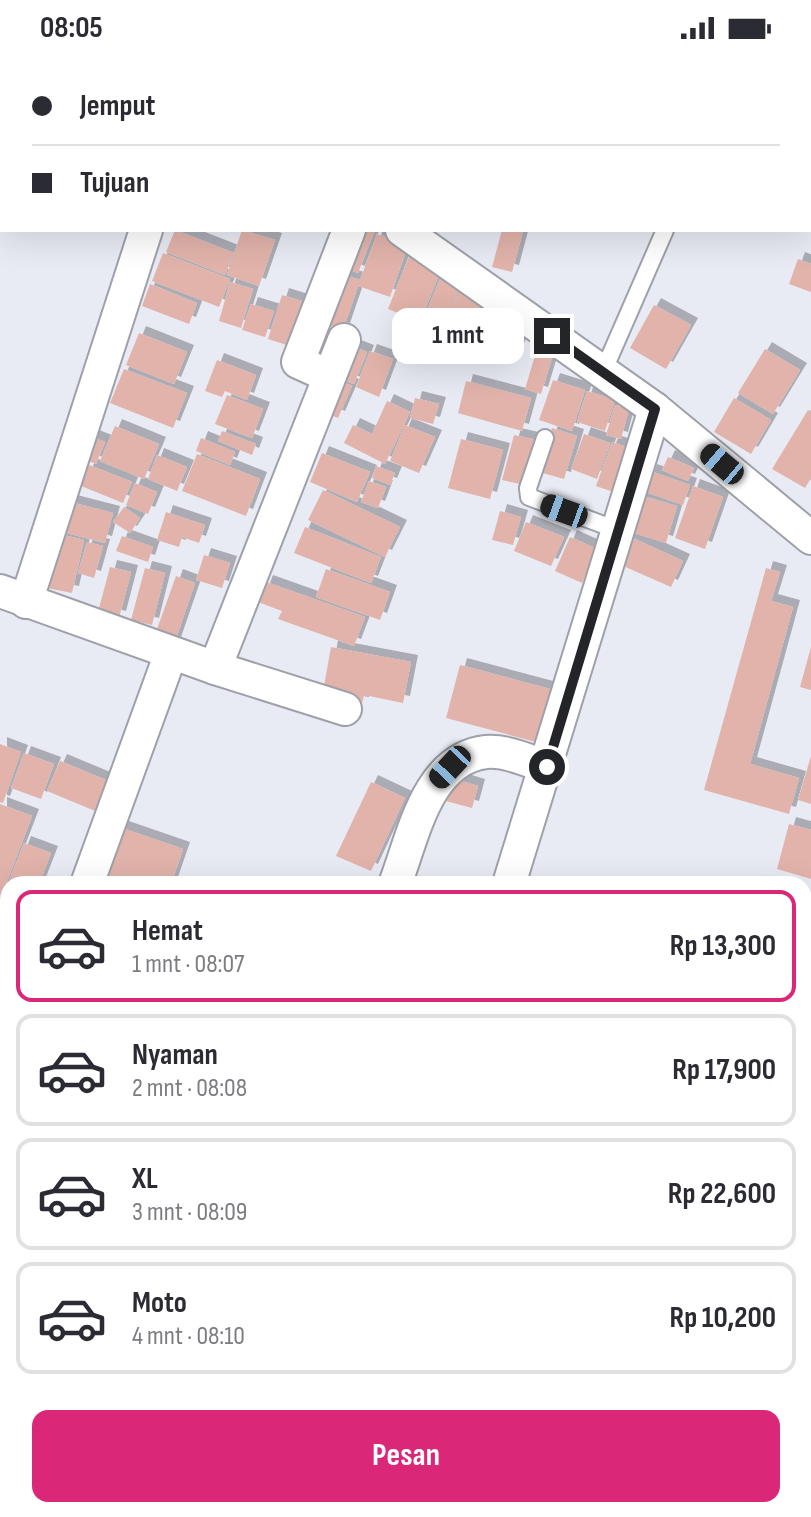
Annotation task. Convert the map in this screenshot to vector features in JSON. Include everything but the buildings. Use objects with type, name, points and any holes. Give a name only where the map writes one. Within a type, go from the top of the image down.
[{"type":"street","points":[[145,232],[13,597],[215,668],[345,709]]},
{"type":"street","points":[[329,376],[298,362],[348,232]]},
{"type":"street","points":[[405,232],[655,409],[811,538]]},
{"type":"street","points":[[215,668],[344,340]]},
{"type":"street","points":[[512,876],[655,409]]},
{"type":"street","points":[[90,876],[171,653]]},
{"type":"street","points":[[398,876],[437,780],[450,767],[488,752],[547,767]]},
{"type":"lane","points":[[603,372],[664,232]]},
{"type":"lane","points":[[545,438],[528,488],[529,497],[617,530]]},
{"type":"route","points":[[547,767],[655,409],[552,336]]}]
